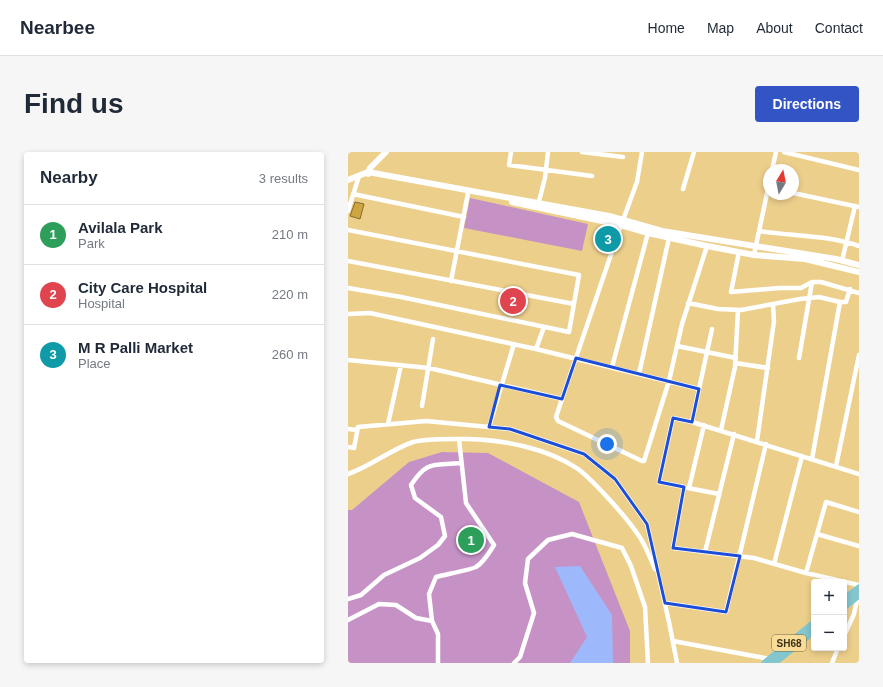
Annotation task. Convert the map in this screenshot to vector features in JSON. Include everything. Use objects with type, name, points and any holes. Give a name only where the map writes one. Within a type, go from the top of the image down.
[{"type":"main road","points":[[847,596],[859,586]]},
{"type":"main road","points":[[847,605],[858,596]]},
{"type":"main road","name":"SH68","points":[[770,662],[811,626]]},
{"type":"main road","name":"SH68","points":[[770,662],[811,633]]},
{"type":"street","points":[[348,184],[368,173],[386,152]]},
{"type":"street","points":[[511,152],[509,165],[592,176]]},
{"type":"street","points":[[538,206],[546,170],[548,152]]},
{"type":"street","points":[[582,152],[624,157]]},
{"type":"street","points":[[642,152],[637,182],[556,417],[558,421],[644,461],[669,381],[688,303],[707,246]]},
{"type":"street","points":[[683,189],[694,152]]},
{"type":"street","points":[[773,164],[776,152]]},
{"type":"street","points":[[784,152],[859,170]]},
{"type":"street","points":[[368,173],[538,206]]},
{"type":"street","points":[[368,173],[662,231],[842,260],[859,265]]},
{"type":"street","points":[[348,180],[358,178]]},
{"type":"street","points":[[348,211],[358,178]]},
{"type":"street","points":[[451,282],[468,193]]},
{"type":"street","points":[[353,194],[464,217]]},
{"type":"street","points":[[799,194],[857,207]]},
{"type":"street","points":[[754,255],[766,200]]},
{"type":"street","points":[[842,260],[859,201]]},
{"type":"street","points":[[622,222],[648,233],[669,238],[754,255],[805,259],[859,272]]},
{"type":"street","points":[[348,230],[579,275],[569,332],[401,297],[348,288]]},
{"type":"street","points":[[759,231],[795,236],[838,239],[859,246]]},
{"type":"street","points":[[612,367],[648,233]]},
{"type":"street","points":[[639,374],[669,238]]},
{"type":"street","points":[[739,252],[731,292],[779,288],[801,288],[812,282],[850,289],[859,293]]},
{"type":"street","points":[[348,261],[451,282],[574,304]]},
{"type":"street","points":[[799,358],[812,282]]},
{"type":"street","points":[[688,303],[718,309],[738,310],[819,297],[846,302],[850,289]]},
{"type":"street","points":[[812,459],[840,302]]},
{"type":"street","points":[[757,442],[774,321],[773,305]]},
{"type":"street","points":[[721,430],[735,361],[738,310]]},
{"type":"street","points":[[348,314],[370,313],[576,358],[699,388]]},
{"type":"street","points":[[536,349],[544,327]]},
{"type":"street","points":[[692,422],[712,328]]},
{"type":"street","points":[[422,406],[433,339]]},
{"type":"street","points":[[489,427],[500,385],[514,344]]},
{"type":"street","points":[[677,346],[768,368]]},
{"type":"street","points":[[836,466],[859,355]]},
{"type":"street","points":[[348,360],[429,368],[562,399]]},
{"type":"street","points":[[388,424],[401,365]]},
{"type":"street","points":[[719,494],[659,482],[673,418],[721,430],[859,474]]},
{"type":"street","points":[[348,447],[354,448],[358,427],[426,421],[510,429],[584,454],[615,479],[647,524],[677,663]]},
{"type":"street","points":[[704,425],[673,548],[754,558],[859,586]]},
{"type":"street","points":[[348,429],[357,430]]},
{"type":"street","points":[[705,552],[734,434]]},
{"type":"street","points":[[348,474],[365,468],[394,451],[414,442],[459,439],[480,440],[542,451],[578,469],[607,498],[639,536],[659,576]]},
{"type":"street","points":[[438,663],[438,634],[432,620],[429,594],[436,577],[459,570],[475,568],[488,556],[494,545],[466,503],[460,464],[459,439]]},
{"type":"street","points":[[665,603],[726,612],[766,444]]},
{"type":"street","points":[[774,564],[802,456]]},
{"type":"street","points":[[348,599],[361,594],[384,575],[420,558],[438,545],[445,536],[441,517],[415,498],[411,485],[426,466],[460,464]]},
{"type":"street","points":[[806,573],[826,502],[859,512]]},
{"type":"street","points":[[514,663],[520,657],[534,612],[525,583],[528,559],[548,540],[572,534],[622,548],[631,566],[645,606],[648,663]]},
{"type":"street","points":[[817,534],[859,546]]},
{"type":"street","points":[[847,629],[854,614],[858,596]]},
{"type":"street","points":[[348,620],[379,604],[396,605],[416,618],[432,620]]},
{"type":"street","points":[[673,641],[770,662]]},
{"type":"street","points":[[832,663],[837,651]]},
{"type":"highlighted area","points":[[576,358],[699,389],[692,422],[673,418],[659,482],[684,487],[673,548],[740,556],[726,612],[665,603],[647,524],[615,479],[584,454],[510,429],[489,427],[500,385],[562,399]]},
{"type":"shaded area","points":[[470,198],[588,224],[582,251],[464,228]]},
{"type":"shaded area","points":[[442,452],[488,453],[579,502],[630,631],[630,663],[348,663],[348,510],[352,510],[409,462]]},
{"type":"water","points":[[580,566],[612,615],[613,663],[570,663],[587,637],[555,567]]},
{"type":"building","points":[[355,202],[364,204],[360,219],[350,216]]},
{"type":"building","points":[[605,229],[615,231],[609,249],[601,248]]},
{"type":"building","points":[[510,296],[518,298],[515,315],[506,313]]},
{"type":"place","name":"M R Palli Market","points":[[608,239]]},
{"type":"place","name":"City Care Hospital","points":[[513,301]]},
{"type":"place","name":"Avilala Park","points":[[471,540]]}]
